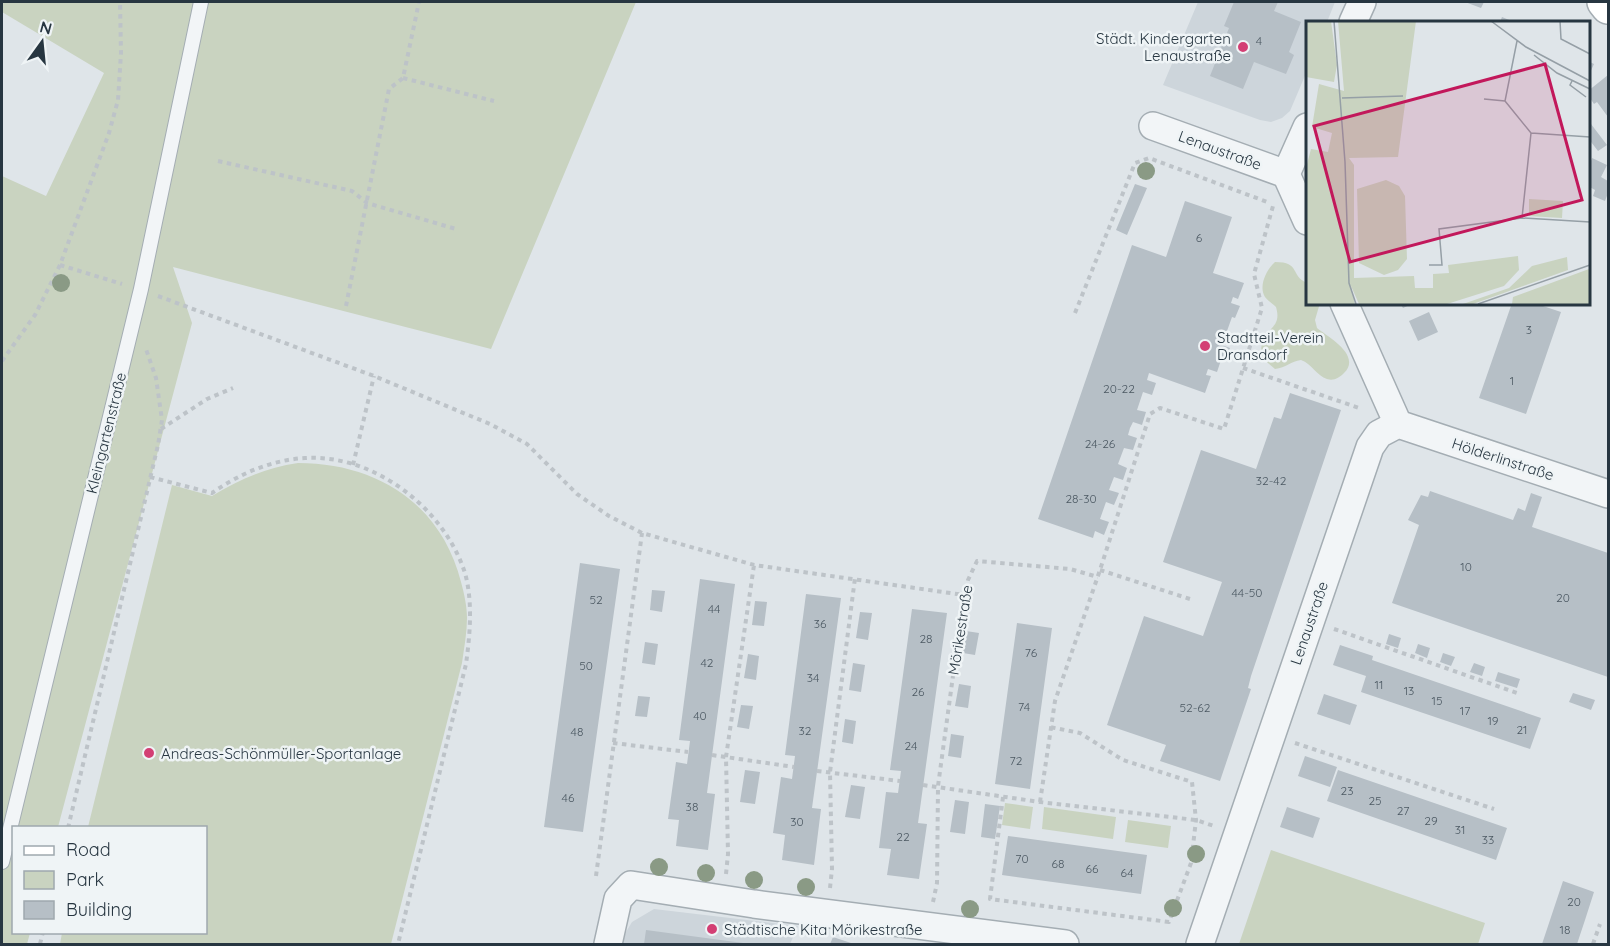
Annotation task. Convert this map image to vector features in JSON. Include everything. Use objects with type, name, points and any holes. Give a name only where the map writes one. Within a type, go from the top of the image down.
[{"type":"main road","points":[[1604,2],[1608,7]]},
{"type":"street","points":[[1353,21],[1362,2]]},
{"type":"street","name":"Lenaustraße","points":[[1153,126],[1281,185]]},
{"type":"street","points":[[1306,129],[1281,185],[1306,220]]},
{"type":"street","points":[[1344,304],[1398,424]]},
{"type":"street","name":"Lenaustraße","points":[[1200,945],[1370,447],[1379,434],[1398,424]]},
{"type":"street","name":"Hölderlinstraße","points":[[1398,424],[1608,494]]},
{"type":"street","points":[[608,945],[618,899],[631,885],[826,914],[1065,945]]},
{"type":"lane","name":"Kleingartenstraße","points":[[2,862],[141,289],[201,2]]},
{"type":"path","points":[[2,361],[35,315],[60,265],[109,133],[118,100],[121,53],[120,2]]},
{"type":"path","points":[[346,306],[389,89],[403,78],[419,2]]},
{"type":"path","points":[[403,78],[494,101]]},
{"type":"path","points":[[1075,313],[1135,163],[1149,158],[1273,205]]},
{"type":"path","points":[[218,161],[352,191],[367,203],[456,229]]},
{"type":"path","points":[[1040,802],[1055,701],[1098,577],[1150,414],[1160,408],[1224,429],[1262,308],[1254,274],[1273,205],[1281,185]]},
{"type":"path","points":[[60,265],[141,289],[374,376],[490,424],[527,444],[577,494],[609,516],[642,532],[754,565],[964,595]]},
{"type":"path","points":[[68,826],[162,420],[156,378],[142,336],[133,321]]},
{"type":"path","points":[[1243,368],[1398,424]]},
{"type":"path","points":[[353,465],[374,376]]},
{"type":"path","points":[[160,430],[207,399],[233,388]]},
{"type":"path","points":[[150,477],[212,493],[228,482],[282,461],[306,458],[353,465],[378,474],[413,497],[427,510],[455,550],[465,574],[469,606],[470,633],[466,664],[398,945]]},
{"type":"path","points":[[596,876],[642,532]]},
{"type":"path","name":"Mörikestraße","points":[[927,927],[937,883],[938,786],[968,580],[978,561],[1070,569],[1098,577]]},
{"type":"path","points":[[722,899],[728,854],[726,757],[754,565]]},
{"type":"path","points":[[1100,570],[1190,599]]},
{"type":"path","points":[[826,914],[832,869],[830,772],[855,578]]},
{"type":"path","points":[[1309,621],[1517,693]]},
{"type":"path","points":[[1003,797],[990,899],[1169,922],[1191,864],[1196,820],[1192,782],[1123,760],[1080,733],[1050,727]]},
{"type":"path","points":[[1271,735],[1494,809]]},
{"type":"path","points":[[613,743],[688,752]]},
{"type":"path","points":[[712,755],[794,767]]},
{"type":"path","points":[[817,771],[900,781]]},
{"type":"path","points":[[923,785],[1040,802],[1196,820],[1238,835]]},
{"type":"path","points":[[1593,945],[1600,924]]},
{"type":"shaded area","name":"Städt. Kindergarten Lenaustraße","points":[[1198,2],[1335,2],[1327,21],[1306,21],[1306,73],[1290,111],[1282,118],[1271,122],[1260,120],[1163,85]]},
{"type":"shaded area","name":"Städtische Kita Mörikestraße","points":[[654,909],[798,926],[790,944],[622,944],[632,922]]},
{"type":"green space","points":[[2,2],[636,2],[491,349],[173,267],[192,323],[58,826],[12,826],[12,934],[30,934],[27,944],[2,944],[2,176],[46,196],[104,73],[2,12]]},
{"type":"green space","points":[[1275,262],[1289,264],[1298,277],[1306,282],[1306,304],[1320,304],[1315,320],[1317,328],[1341,347],[1349,360],[1344,373],[1338,378],[1327,379],[1301,360],[1275,369],[1261,357],[1263,340],[1277,321],[1276,307],[1265,297],[1262,288],[1269,269]]},
{"type":"green space","points":[[298,463],[354,470],[379,480],[401,493],[421,510],[438,530],[451,554],[461,582],[467,613],[462,663],[391,944],[60,944],[62,934],[207,934],[207,826],[88,826],[172,485],[212,496],[253,475]]},
{"type":"green space","points":[[1005,803],[1033,807],[1030,829],[1002,825]]},
{"type":"green space","points":[[1044,807],[1116,817],[1113,839],[1042,829]]},
{"type":"green space","points":[[1128,820],[1171,826],[1168,848],[1125,842]]},
{"type":"green space","points":[[1271,850],[1485,923],[1478,944],[1239,944]]},
{"type":"building","points":[[1234,2],[1278,2],[1274,11],[1301,22],[1289,52],[1294,55],[1286,74],[1254,62],[1243,89],[1210,76],[1229,28],[1224,26]]},
{"type":"building","points":[[1465,2],[1484,2],[1481,8]]},
{"type":"building","points":[[1589,62],[1594,64],[1589,75]]},
{"type":"building","points":[[1608,75],[1608,117],[1597,102],[1594,104],[1589,96],[1589,90]]},
{"type":"building","points":[[1591,124],[1607,145],[1598,151],[1589,139],[1589,125]]},
{"type":"building","points":[[1592,158],[1607,165],[1601,177],[1608,181],[1605,201],[1593,196],[1595,190],[1589,187],[1589,166]]},
{"type":"building","points":[[1135,184],[1147,188],[1127,235],[1116,230]]},
{"type":"building","points":[[1185,201],[1232,217],[1213,273],[1244,283],[1238,299],[1233,297],[1231,303],[1240,306],[1235,318],[1232,317],[1222,345],[1230,348],[1227,359],[1218,355],[1217,358],[1221,360],[1217,372],[1208,369],[1206,375],[1211,376],[1205,393],[1149,373],[1147,380],[1156,383],[1152,395],[1143,392],[1137,410],[1146,412],[1142,425],[1133,422],[1130,428],[1128,435],[1137,438],[1133,450],[1124,448],[1118,464],[1127,468],[1123,480],[1114,477],[1109,490],[1119,493],[1114,505],[1106,502],[1100,519],[1109,522],[1104,535],[1095,531],[1093,538],[1038,519],[1132,245],[1166,257]]},
{"type":"building","points":[[1512,304],[1537,304],[1561,312],[1526,414],[1479,398]]},
{"type":"building","points":[[1429,312],[1438,332],[1418,341],[1409,321]]},
{"type":"building","points":[[1290,393],[1341,410],[1251,676],[1248,688],[1251,689],[1220,781],[1160,761],[1166,745],[1107,725],[1144,616],[1203,636],[1222,582],[1163,562],[1201,450],[1256,469],[1274,417],[1281,419]]},
{"type":"building","points":[[1430,491],[1513,520],[1518,508],[1525,511],[1531,493],[1542,497],[1532,527],[1608,553],[1608,677],[1392,603],[1419,525],[1408,520],[1421,495],[1428,497]]},
{"type":"building","points":[[580,563],[620,569],[583,832],[544,827]]},
{"type":"building","points":[[700,579],[735,584],[707,793],[715,794],[708,850],[676,846],[679,820],[668,819],[676,762],[687,764],[690,741],[679,740]]},
{"type":"building","points":[[652,590],[665,591],[662,612],[650,610]]},
{"type":"building","points":[[806,594],[841,598],[812,808],[821,809],[814,865],[782,860],[785,835],[773,833],[781,777],[792,779],[795,756],[785,755]]},
{"type":"building","points":[[755,601],[767,602],[764,626],[752,625]]},
{"type":"building","points":[[912,609],[947,613],[918,823],[927,824],[919,879],[887,875],[891,849],[879,848],[886,792],[898,793],[901,771],[890,770]]},
{"type":"building","points":[[860,612],[872,613],[868,640],[856,638]]},
{"type":"building","points":[[1017,623],[1052,628],[1030,789],[995,784]]},
{"type":"building","points":[[966,631],[979,633],[975,655],[963,653]]},
{"type":"building","points":[[1389,634],[1401,638],[1398,648],[1386,644]]},
{"type":"building","points":[[645,642],[658,644],[655,665],[642,663]]},
{"type":"building","points":[[1418,644],[1430,648],[1427,658],[1415,653]]},
{"type":"building","points":[[1340,645],[1373,656],[1372,660],[1541,718],[1530,749],[1361,692],[1366,676],[1333,665]]},
{"type":"building","points":[[1443,653],[1455,657],[1451,666],[1440,662]]},
{"type":"building","points":[[748,654],[759,656],[756,680],[744,678]]},
{"type":"building","points":[[853,663],[865,665],[861,692],[849,690]]},
{"type":"building","points":[[1474,663],[1485,667],[1482,676],[1470,672]]},
{"type":"building","points":[[1498,672],[1520,679],[1517,688],[1495,681]]},
{"type":"building","points":[[959,684],[971,686],[968,708],[955,706]]},
{"type":"building","points":[[1573,693],[1595,700],[1591,710],[1569,702]]},
{"type":"building","points":[[1324,694],[1357,705],[1350,725],[1317,714]]},
{"type":"building","points":[[638,696],[650,697],[647,717],[635,716]]},
{"type":"building","points":[[741,705],[753,706],[749,729],[737,727]]},
{"type":"building","points":[[845,719],[856,721],[853,744],[842,742]]},
{"type":"building","points":[[951,734],[964,736],[961,758],[948,756]]},
{"type":"building","points":[[1305,756],[1337,767],[1330,787],[1298,776]]},
{"type":"building","points":[[745,770],[760,772],[755,804],[740,802]]},
{"type":"building","points":[[1338,770],[1507,828],[1496,860],[1327,801]]},
{"type":"building","points":[[851,785],[865,787],[860,819],[845,817]]},
{"type":"building","points":[[955,800],[969,802],[965,834],[950,832]]},
{"type":"building","points":[[985,804],[1000,806],[995,839],[981,837]]},
{"type":"building","points":[[1287,807],[1320,818],[1313,838],[1280,827]]},
{"type":"building","points":[[1008,836],[1147,855],[1141,894],[1002,875]]},
{"type":"building","points":[[1563,881],[1594,892],[1577,944],[1542,944]]},
{"type":"building","points":[[646,930],[743,943],[743,944],[644,944]]},
{"type":"building","points":[[833,937],[854,944],[830,944]]},
{"type":"place","name":"Städt. Kindergarten Lenaustraße","points":[[1243,47]]},
{"type":"place","name":"Stadtteil-Verein Dransdorf","points":[[1205,346]]},
{"type":"place","name":"Andreas-Schönmüller-Sportanlage","points":[[149,753]]},
{"type":"place","name":"Städtische Kita Mörikestraße","points":[[712,929]]}]
